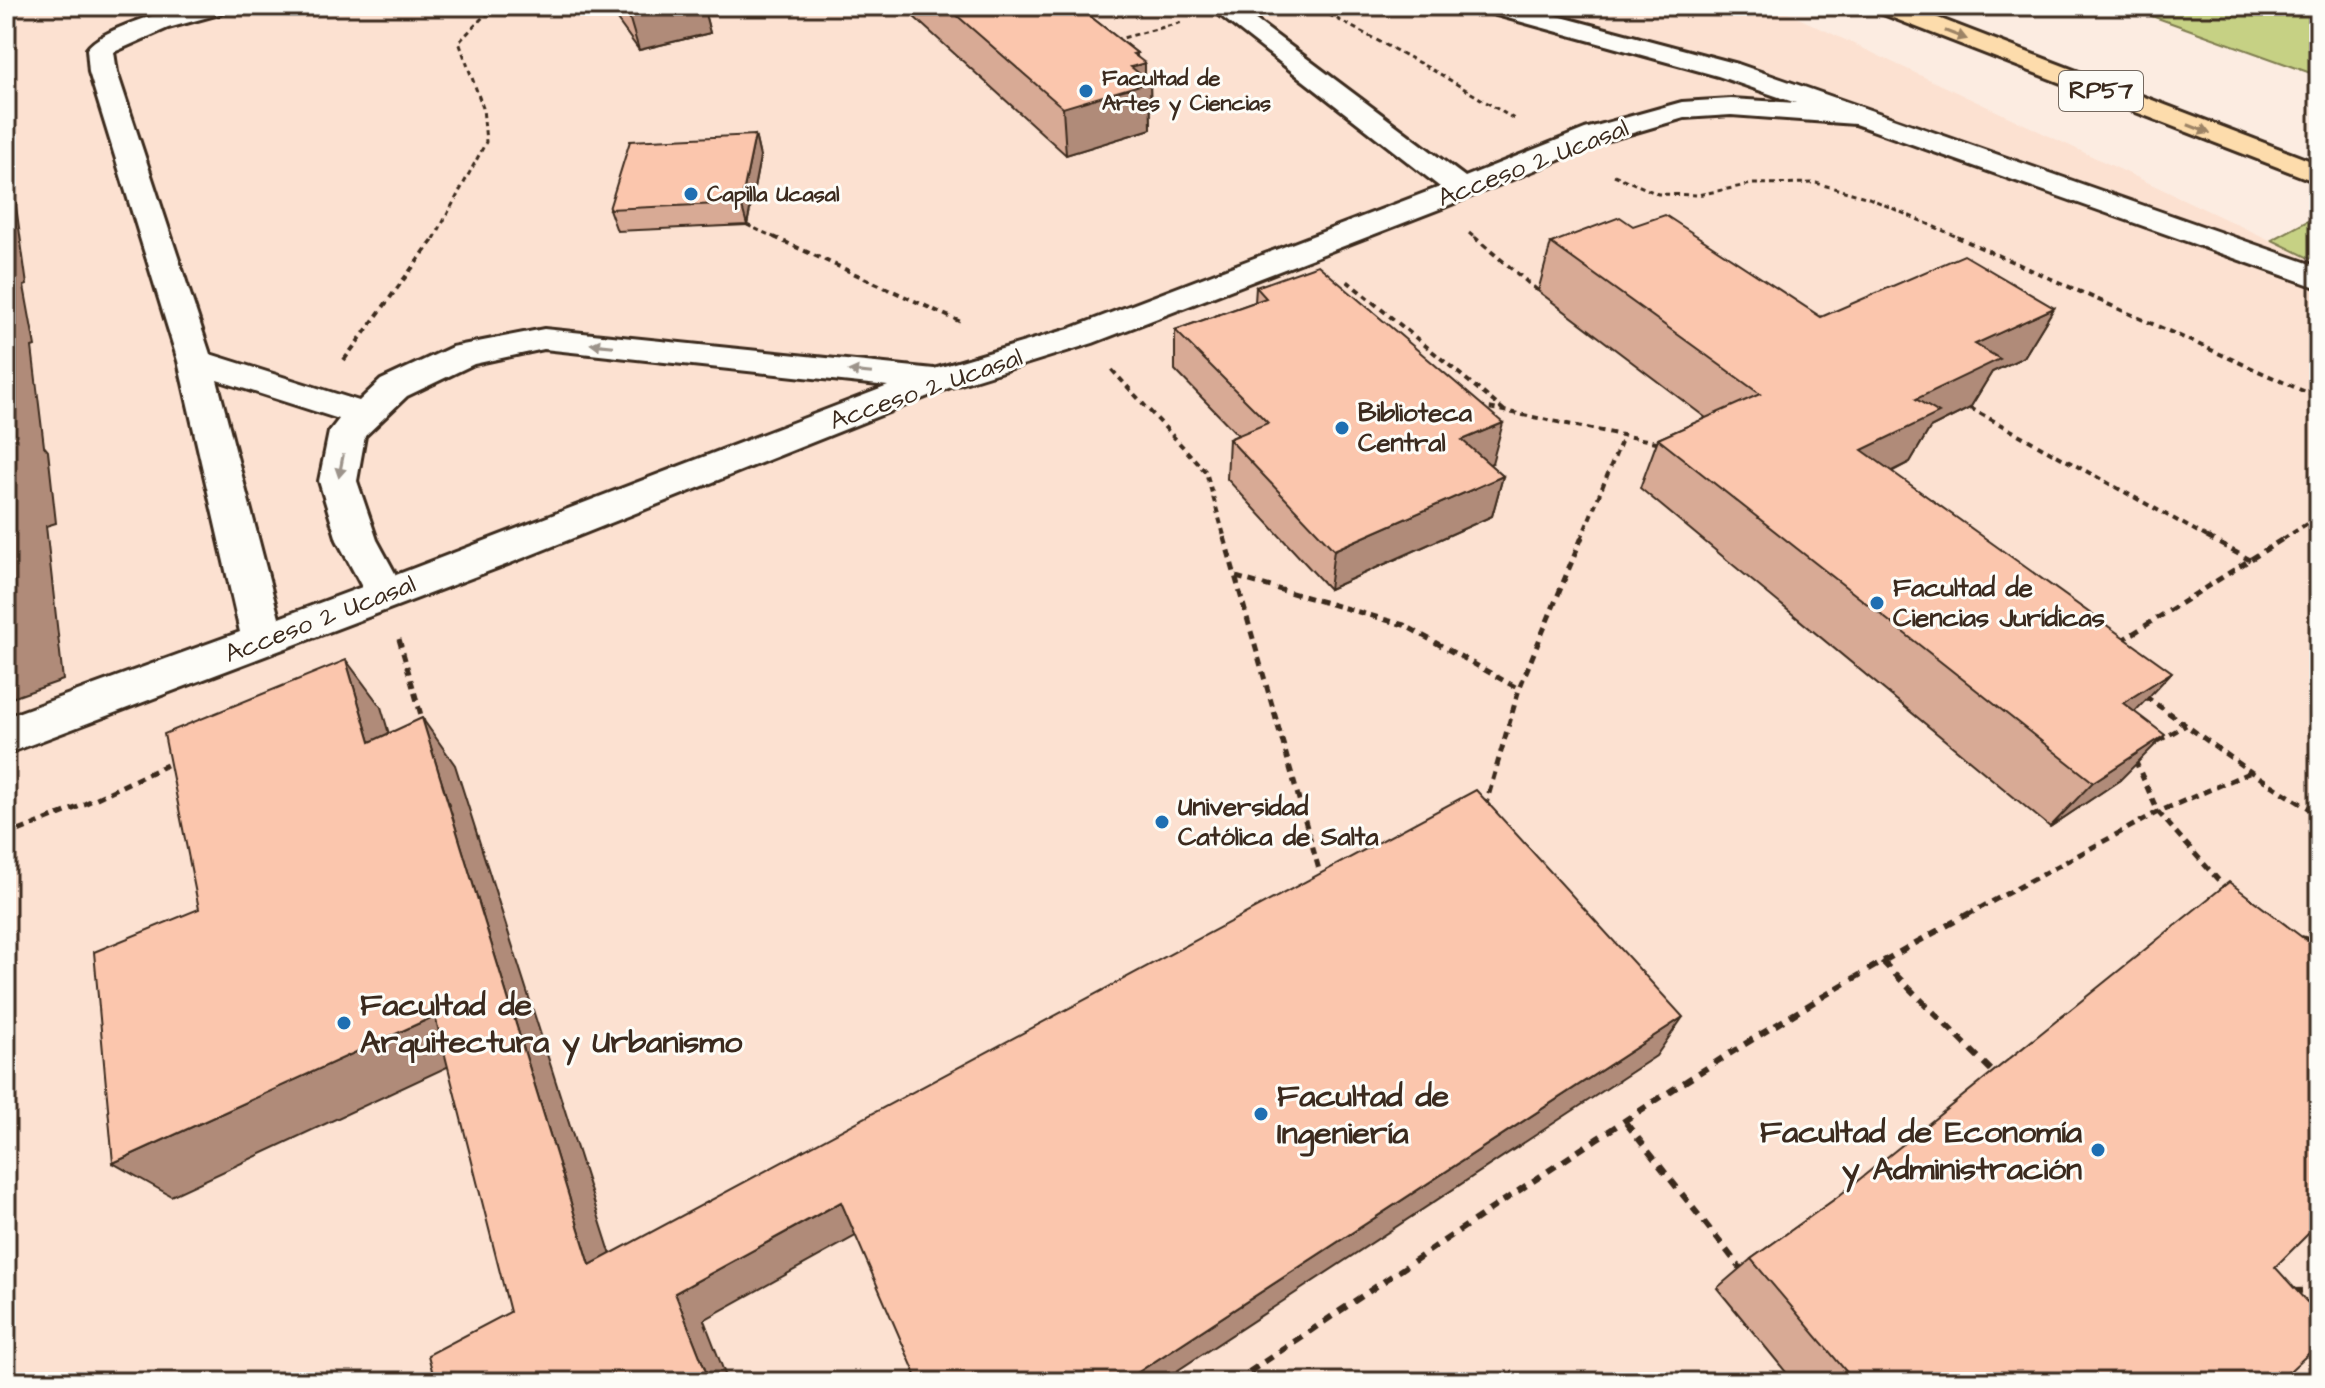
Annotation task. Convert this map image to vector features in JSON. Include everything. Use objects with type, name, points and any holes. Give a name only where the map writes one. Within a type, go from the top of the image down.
[{"type":"highway","name":"RP57","points":[[1884,6],[2319,174]]},
{"type":"street","points":[[221,6],[161,20],[130,32],[100,49],[103,72],[195,361],[263,640]]},
{"type":"street","points":[[1491,6],[1728,70],[2319,278]]},
{"type":"street","points":[[1224,8],[1446,195]]},
{"type":"street","name":"Acceso 2 Ucasal","points":[[6,736],[386,594],[938,379],[1081,336],[1308,250],[1595,135],[1682,110],[1731,107],[1858,116]]},
{"type":"street","points":[[386,594],[357,540],[338,481],[347,432],[394,388],[464,355],[544,339],[938,379]]},
{"type":"street","points":[[195,361],[365,415]]},
{"type":"path","points":[[294,390],[341,365],[435,238],[486,142],[483,108],[459,42],[484,16],[509,6]]},
{"type":"path","points":[[1313,6],[1440,74],[1565,149],[1658,194],[1698,195],[1752,184],[1816,183],[1869,198],[2319,398]]},
{"type":"path","points":[[1108,42],[1224,8]]},
{"type":"path","points":[[1446,195],[1538,291]]},
{"type":"path","points":[[747,225],[963,323],[1006,360]]},
{"type":"path","points":[[1308,250],[1507,412]]},
{"type":"path","points":[[1081,336],[1206,472],[1325,893]]},
{"type":"path","points":[[1467,404],[1670,445]]},
{"type":"path","points":[[1970,408],[2250,560]]},
{"type":"path","points":[[1482,819],[1519,689],[1623,437]]},
{"type":"path","points":[[2119,642],[2319,516]]},
{"type":"path","points":[[1236,577],[1404,625],[1519,689]]},
{"type":"path","points":[[386,594],[424,728]]},
{"type":"path","points":[[2139,692],[2251,772],[2319,815]]},
{"type":"path","points":[[2146,748],[2186,725]]},
{"type":"path","points":[[2133,755],[2158,812],[2230,893]]},
{"type":"path","points":[[1234,1382],[1626,1123],[1882,961],[2158,812],[2251,772]]},
{"type":"path","points":[[2290,935],[2319,943]]},
{"type":"path","points":[[1882,961],[1995,1074]]},
{"type":"path","points":[[1626,1123],[1742,1270]]},
{"type":"path","points":[[2288,1291],[2319,1290]]},
{"type":"shaded area","name":"Universidad Católica de Salta","points":[[6,6],[1773,6],[2319,263],[2319,1382],[6,1382]]},
{"type":"green space","points":[[2124,6],[2319,6],[2319,76]]},
{"type":"green space","points":[[2319,215],[2319,263],[2272,240]]},
{"type":"building","points":[[946,6],[1077,6],[1137,53],[1133,54],[1145,63],[1131,67],[1150,82],[1063,108]]},
{"type":"building","points":[[755,135],[741,203],[609,209],[630,141]]},
{"type":"building","points":[[1665,215],[1821,317],[1964,255],[2054,308],[1975,344],[2000,359],[1916,399],[1939,413],[1862,450],[2172,672],[2123,703],[2165,735],[2093,782],[1658,439],[1760,394],[1551,243],[1620,217],[1633,226]]},
{"type":"building","name":"Biblioteca Central","points":[[1318,265],[1503,423],[1462,440],[1503,476],[1334,550],[1229,439],[1268,423],[1175,330],[1266,298],[1256,287]]},
{"type":"building","points":[[6,402],[13,474],[6,476]]},
{"type":"building","points":[[6,527],[15,633],[6,636]]},
{"type":"building","points":[[346,660],[370,742],[422,718],[590,1265],[1476,790],[1683,1017],[1123,1382],[919,1382],[841,1202],[675,1293],[710,1382],[435,1382],[428,1355],[510,1312],[435,1016],[113,1163],[94,952],[199,909],[164,734]]},
{"type":"building","name":"Facultad de Economía y Administración","points":[[2229,882],[2319,950],[2319,1223],[2275,1267],[2319,1315],[2319,1344],[2278,1382],[1855,1382],[1751,1259],[1835,1199]]},
{"type":"place","name":"Facultad de Artes y Ciencias","points":[[1086,91]]},
{"type":"place","name":"Capilla Ucasal","points":[[691,194]]},
{"type":"place","name":"Biblioteca Central","points":[[1342,428]]},
{"type":"place","name":"Facultad de Ciencias Jurídicas","points":[[1877,603]]},
{"type":"place","name":"Universidad Católica de Salta","points":[[1162,822]]},
{"type":"place","name":"Facultad de Arquitectura y Urbanismo","points":[[344,1023]]},
{"type":"place","name":"Facultad de Ingeniería","points":[[1261,1114]]},
{"type":"place","name":"Facultad de Economía y Administración","points":[[2098,1150]]}]
